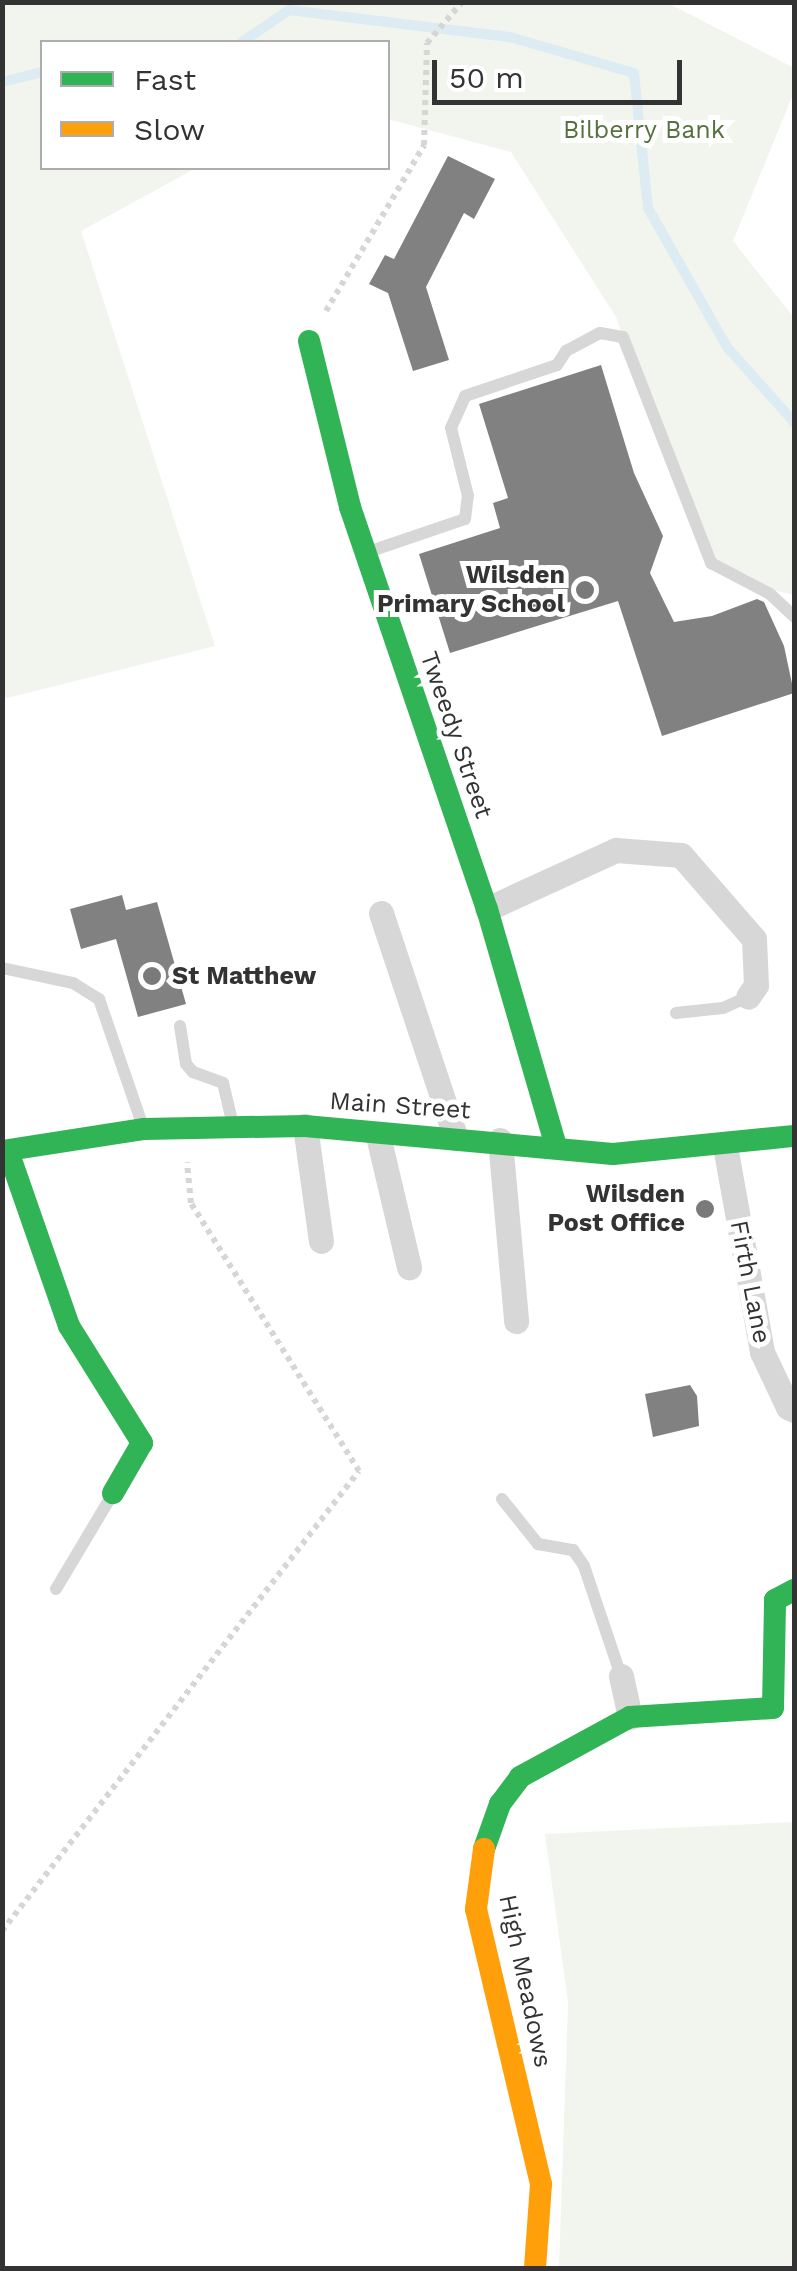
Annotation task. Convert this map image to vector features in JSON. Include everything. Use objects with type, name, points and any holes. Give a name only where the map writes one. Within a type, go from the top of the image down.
[{"type":"street","name":"Tweedy Street","points":[[309,342],[365,553],[486,909],[556,1146]]},
{"type":"street","points":[[486,909],[616,850],[681,855],[754,939],[756,985],[748,997]]},
{"type":"street","points":[[381,912],[456,1138]]},
{"type":"street","points":[[305,1126],[321,1242]]},
{"type":"street","name":"Main Street","points":[[5,1151],[144,1129],[234,1127],[305,1126],[378,1136],[500,1140],[613,1154],[724,1146],[794,1136]]},
{"type":"street","points":[[378,1136],[409,1267]]},
{"type":"street","points":[[500,1140],[516,1321]]},
{"type":"street","name":"Firth Lane","points":[[724,1146],[762,1352],[788,1406],[794,1410]]},
{"type":"street","points":[[5,1151],[68,1326],[142,1443],[113,1493]]},
{"type":"street","points":[[621,1676],[630,1718],[773,1708],[775,1600],[794,1590]]},
{"type":"street","name":"High Meadows","points":[[534,2268],[541,2184],[476,1910],[478,1874],[486,1837],[500,1804],[520,1777],[630,1718]]},
{"type":"lane","points":[[365,553],[465,520],[468,496],[451,428],[464,396],[557,365],[566,350],[600,333],[623,337],[710,563],[770,594],[794,616]]},
{"type":"lane","points":[[2,968],[73,983],[99,999],[144,1129]]},
{"type":"lane","points":[[676,1013],[723,1008],[748,997]]},
{"type":"lane","points":[[180,1026],[186,1064],[194,1072],[223,1082],[234,1127]]},
{"type":"lane","points":[[56,1589],[113,1493]]},
{"type":"lane","points":[[502,1498],[538,1544],[573,1550],[621,1676]]},
{"type":"path","points":[[309,342],[424,145],[427,43],[460,6]]},
{"type":"path","points":[[2,1930],[359,1471],[191,1203],[183,1128]]},
{"type":"green space","name":"Bilberry Bank","points":[[2,3],[668,3],[794,68],[794,92],[733,241],[794,318],[794,595],[748,584],[708,563],[616,317],[511,152],[390,120],[390,40],[40,40],[40,170],[192,170],[81,231],[215,646],[3,699]]},
{"type":"green space","points":[[794,1822],[794,2268],[559,2268],[568,2002],[545,1834]]},
{"type":"building","points":[[448,156],[495,179],[474,219],[464,213],[426,287],[449,360],[413,371],[388,293],[369,284],[385,255],[394,259]]},
{"type":"building","points":[[601,365],[634,473],[663,536],[650,573],[674,622],[712,616],[757,599],[764,602],[784,646],[794,693],[662,736],[618,601],[450,653],[419,554],[500,528],[493,503],[508,498],[479,404]]},
{"type":"building","name":"St Matthew","points":[[122,895],[126,910],[157,902],[186,1004],[138,1017],[116,939],[81,949],[70,909]]},
{"type":"building","points":[[690,1385],[697,1396],[699,1426],[653,1437],[645,1394]]},
{"type":"waterway","points":[[245,40],[289,10],[510,37],[634,73],[648,208],[727,347],[794,422]]},
{"type":"waterway","points":[[2,82],[40,72]]},
{"type":"traffic: fast","points":[[309,341],[350,507],[487,909],[556,1146]]},
{"type":"traffic: fast","points":[[2,1151],[144,1129],[305,1126],[613,1154],[794,1136]]},
{"type":"traffic: fast","points":[[8,1151],[69,1326],[142,1443],[113,1493]]},
{"type":"traffic: fast","points":[[484,1849],[500,1804],[520,1777],[630,1717],[773,1708],[775,1600],[794,1590]]},
{"type":"traffic: slow","points":[[484,1849],[476,1909],[541,2184],[535,2268]]},
{"type":"place","name":"Wilsden Primary School","points":[[585,590]]},
{"type":"place","name":"St Matthew","points":[[152,976]]},
{"type":"place","name":"Wilsden Post Office","points":[[705,1209]]}]
